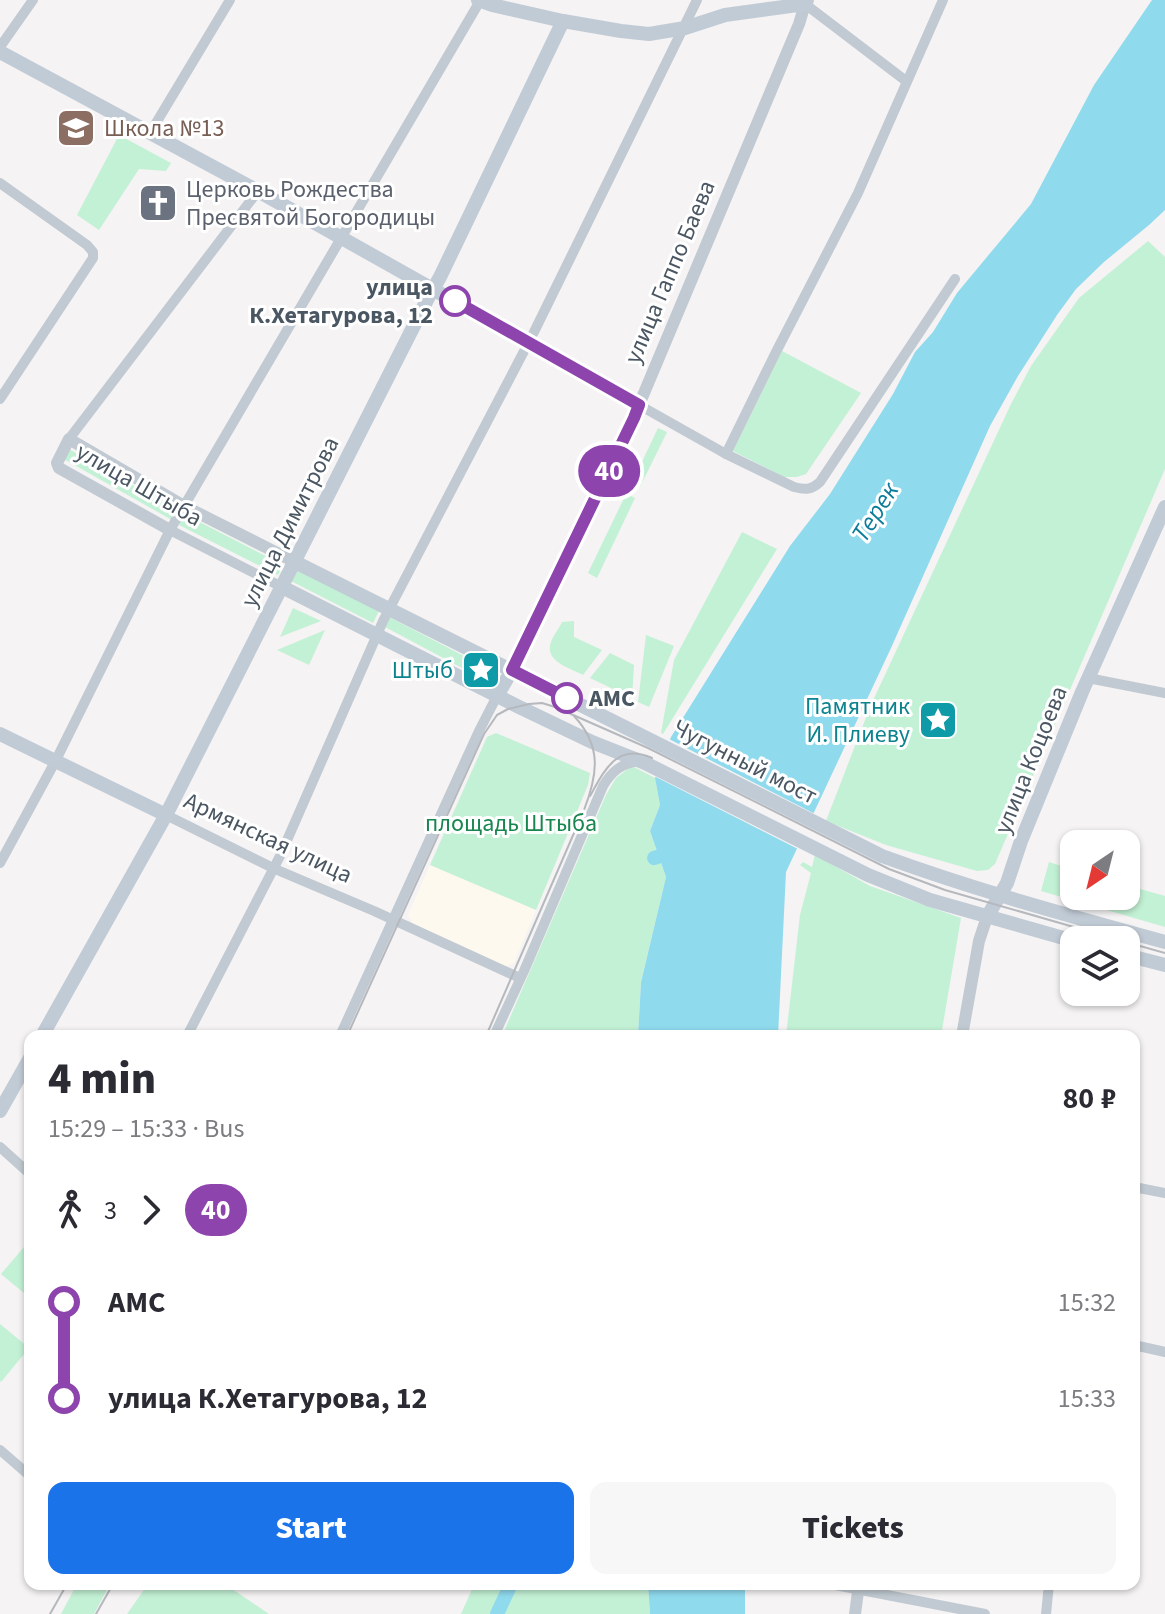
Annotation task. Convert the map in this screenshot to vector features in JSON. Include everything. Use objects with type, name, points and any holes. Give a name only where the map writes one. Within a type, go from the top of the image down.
[{"type":"main road","points":[[479,0],[563,21],[649,34],[685,28],[725,15],[806,2]]},
{"type":"main road","name":"улица Димитрова","points":[[45,1030],[166,815],[433,288],[563,21]]},
{"type":"main road","points":[[0,50],[639,405]]},
{"type":"main road","name":"улица Гаппо Баева","points":[[497,696],[639,405]]},
{"type":"main road","name":"улица Коцоева","points":[[987,917],[1007,883],[1021,841],[1088,678],[1165,507]]},
{"type":"main road","name":"улица Штыба","points":[[295,562],[512,670]]},
{"type":"main road","name":"улица Штыба","points":[[282,587],[497,696]]},
{"type":"main road","name":"Чугунный мост","points":[[512,670],[882,856],[1024,903],[1165,942]]},
{"type":"main road","name":"Чугунный мост","points":[[497,696],[641,762],[900,889],[1060,937]]},
{"type":"main road","name":"Армянская улица","points":[[0,734],[166,815]]},
{"type":"main road","points":[[1140,959],[1165,965]]},
{"type":"main road","points":[[0,1111],[24,1069]]},
{"type":"street","points":[[0,50],[33,0]]},
{"type":"street","points":[[150,133],[230,0]]},
{"type":"street","points":[[0,863],[56,760],[170,530],[479,0]]},
{"type":"street","points":[[190,1030],[275,869],[376,635],[528,343],[697,0]]},
{"type":"street","points":[[726,454],[858,193],[943,0]]},
{"type":"street","points":[[806,2],[906,81]]},
{"type":"street","name":"улица Гаппо Баева","points":[[639,405],[806,2]]},
{"type":"street","points":[[0,183],[87,245],[93,252],[93,258],[0,399]]},
{"type":"street","points":[[69,439],[258,191]]},
{"type":"street","points":[[639,405],[726,454],[794,487],[812,489],[820,482],[955,279]]},
{"type":"street","name":"улица Штыба","points":[[282,587],[170,530],[59,468],[57,463],[69,439],[184,506],[295,562]]},
{"type":"street","points":[[1088,678],[1165,693]]},
{"type":"street","name":"улица Гаппо Баева","points":[[343,1030],[497,696]]},
{"type":"street","points":[[497,1030],[606,780],[625,763],[641,762]]},
{"type":"street","name":"Армянская улица","points":[[166,815],[275,869],[520,978]]},
{"type":"street","name":"улица Коцоева","points":[[963,1030],[979,941],[987,917]]},
{"type":"street","points":[[0,1147],[24,1169]]},
{"type":"street","points":[[1140,1188],[1165,1193]]},
{"type":"street","points":[[1140,1346],[1165,1352]]},
{"type":"street","points":[[0,1450],[24,1471]]},
{"type":"street","points":[[855,1614],[858,1590]]},
{"type":"street","points":[[877,1590],[985,1614]]},
{"type":"street","points":[[1046,1614],[1048,1590]]},
{"type":"shaded area","points":[[430,865],[536,910],[514,963],[505,967],[413,924],[408,915]]},
{"type":"green space","points":[[119,135],[171,163],[166,171],[139,169],[99,230],[77,215]]},
{"type":"green space","points":[[1148,241],[1165,257],[1165,469],[995,864],[988,870],[977,871],[886,845],[826,821],[870,707],[1031,366],[1079,298]]},
{"type":"green space","points":[[782,351],[861,393],[806,474],[797,477],[784,477],[733,451]]},
{"type":"green space","points":[[658,428],[667,432],[640,487],[632,483]]},
{"type":"green space","points":[[67,448],[177,510],[172,520],[62,458]]},
{"type":"green space","points":[[626,494],[635,498],[597,578],[588,573]]},
{"type":"green space","points":[[184,514],[283,565],[278,575],[179,525]]},
{"type":"green space","points":[[742,532],[777,549],[663,734],[674,660]]},
{"type":"green space","points":[[294,568],[379,611],[373,623],[289,580]]},
{"type":"green space","points":[[293,608],[321,621],[280,637]]},
{"type":"green space","points":[[389,617],[485,667],[479,677],[385,627]]},
{"type":"green space","points":[[574,621],[574,637],[602,650],[583,675],[561,664],[550,652],[552,640],[562,622]]},
{"type":"green space","points":[[325,630],[309,665],[277,650]]},
{"type":"green space","points":[[646,635],[674,646],[649,707],[638,702]]},
{"type":"green space","points":[[610,653],[634,665],[632,698],[590,678]]},
{"type":"green space","name":"площадь Штыба","points":[[496,733],[590,773],[588,785],[536,910],[430,865],[487,737]]},
{"type":"green space","points":[[632,766],[655,778],[660,805],[650,831],[666,877],[641,981],[638,1030],[505,1030],[606,795],[616,778]]},
{"type":"green space","points":[[815,855],[870,886],[961,918],[942,1030],[787,1030],[800,915],[811,873],[800,865],[803,862],[812,867]]},
{"type":"green space","points":[[1049,862],[1060,866],[1060,897],[1041,891]]},
{"type":"green space","points":[[1140,889],[1165,896],[1165,927],[1106,910],[1140,910]]},
{"type":"green space","points":[[24,1247],[24,1293],[1,1274]]},
{"type":"green space","points":[[0,1324],[24,1344],[24,1354],[0,1381]]},
{"type":"green space","points":[[74,1590],[107,1590],[94,1614],[61,1614]]},
{"type":"green space","points":[[144,1590],[234,1590],[269,1614],[127,1614]]},
{"type":"green space","points":[[472,1590],[648,1590],[650,1614],[461,1614]]},
{"type":"water","name":"Терек","points":[[1152,0],[1165,0],[1165,210],[1076,289],[1018,376],[990,426],[786,872],[778,1030],[638,1030],[641,982],[666,877],[650,831],[660,805],[655,778],[671,737],[790,546],[830,494],[893,394],[915,352],[933,332],[957,293],[1031,204],[1094,85]]},
{"type":"water","points":[[648,1590],[745,1590],[745,1614],[650,1614]]},
{"type":"pier","points":[[667,738],[817,815],[800,850],[652,775]]},
{"type":"waterway","points":[[654,858],[677,851]]},
{"type":"waterway","points":[[497,1614],[508,1590]]},
{"type":"tram line","points":[[350,1030],[484,734],[497,715],[529,704],[542,703],[555,707],[648,748],[889,869],[945,890],[1070,926]]},
{"type":"tram line","points":[[489,1030],[584,810],[592,784],[593,749],[574,716]]},
{"type":"tram line","points":[[590,796],[607,769],[621,756],[640,754],[652,758]]},
{"type":"tram line","points":[[1140,946],[1165,953]]},
{"type":"tram line","points":[[50,1614],[64,1590]]},
{"type":"tram line","points":[[96,1614],[110,1590]]},
{"type":"bus line","name":"40","points":[[455,301],[639,405],[512,670],[567,698]]},
{"type":"place","name":"Школа №13","points":[[76,128]]},
{"type":"place","name":"Церковь Рождества Пресвятой Богородицы","points":[[158,203]]},
{"type":"place","name":"улица К.Хетагурова, 12","points":[[455,301]]},
{"type":"place","name":"Штыб","points":[[481,670]]},
{"type":"place","name":"АМС","points":[[567,698]]},
{"type":"place","name":"Памятник И. Плиеву","points":[[938,720]]}]
